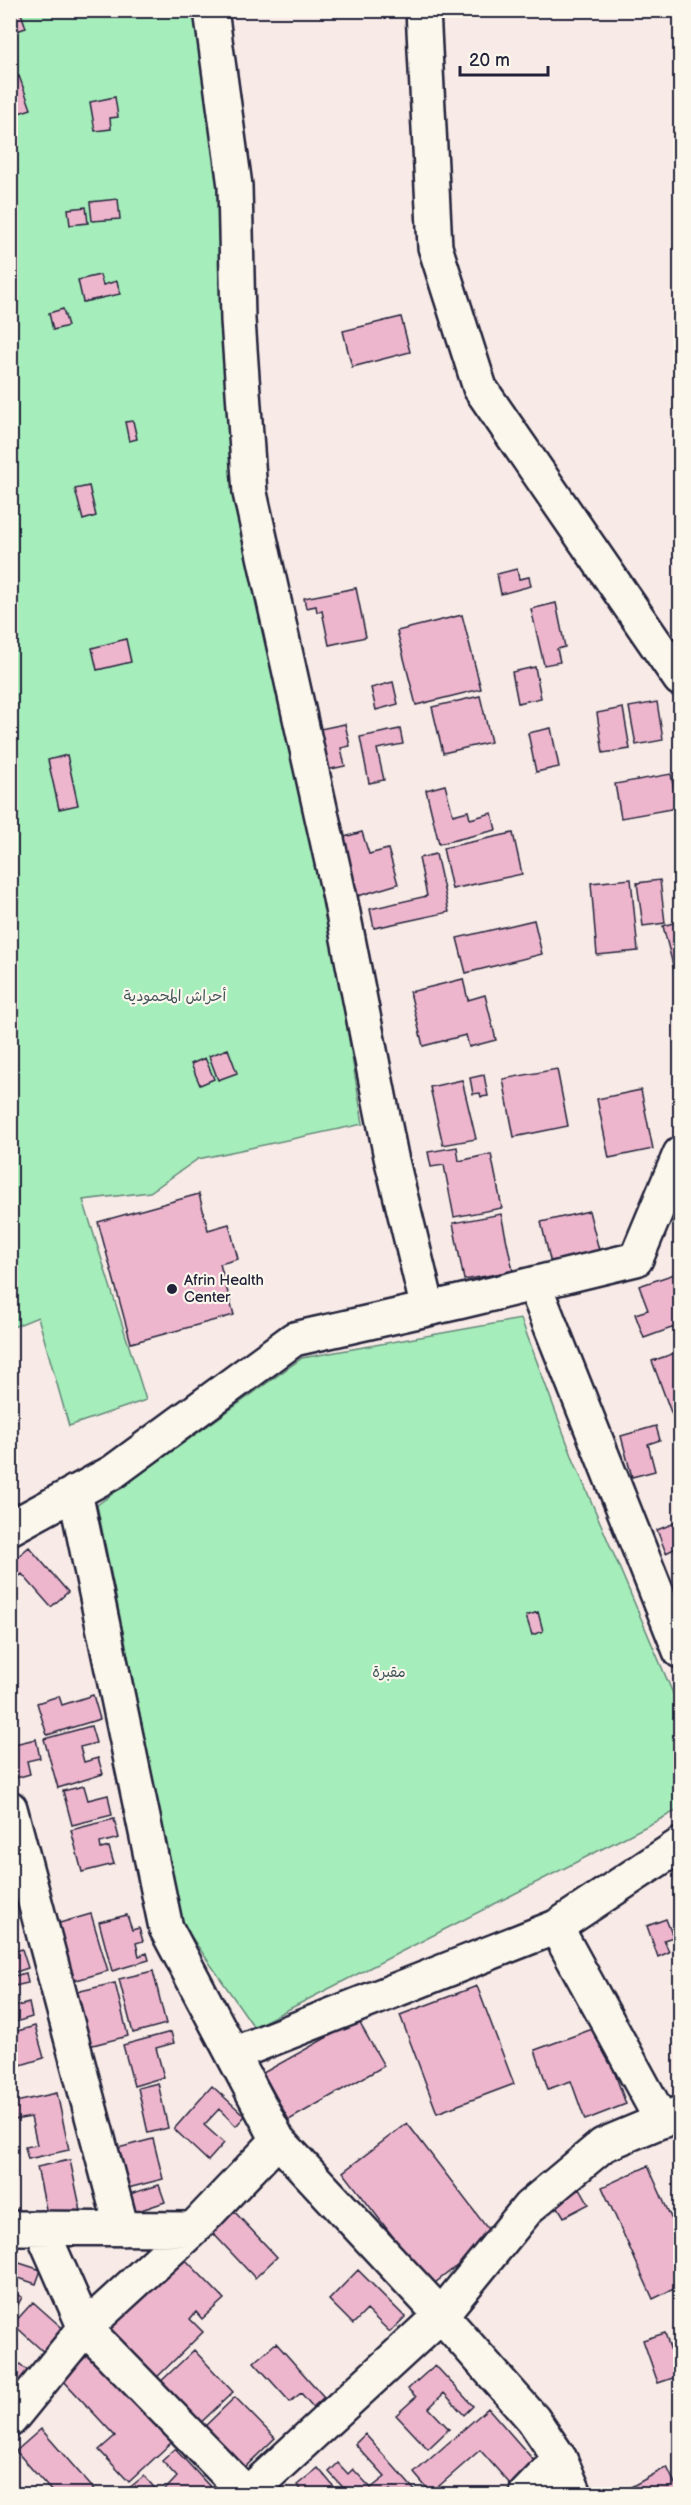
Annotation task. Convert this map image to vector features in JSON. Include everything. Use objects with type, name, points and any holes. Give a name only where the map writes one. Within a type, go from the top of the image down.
[{"type":"street","points":[[211,10],[235,186],[238,320],[250,492],[340,898],[391,1157],[428,1309]]},
{"type":"street","points":[[423,10],[435,247],[480,388],[681,679]]},
{"type":"street","points":[[10,1528],[113,1472],[294,1339],[636,1259],[681,1154]]},
{"type":"street","points":[[534,1284],[681,1651]]},
{"type":"street","points":[[75,1492],[166,1928],[278,2140],[441,2315],[532,2419],[560,2459],[575,2494]]},
{"type":"street","points":[[10,1808],[122,2229]]},
{"type":"street","points":[[233,2054],[556,1927],[681,1845]]},
{"type":"street","points":[[26,2228],[85,2328],[247,2494],[441,2315],[529,2207],[603,2145],[671,2117],[556,1927]]},
{"type":"street","points":[[10,2420],[85,2328],[192,2229],[278,2140]]},
{"type":"street","points":[[26,2228],[192,2229]]},
{"type":"street","points":[[526,2494],[560,2459]]},
{"type":"green space","name":"أحراش المحمودية","points":[[11,11],[218,11],[242,524],[319,859],[363,1124],[198,1159],[150,1192],[83,1200],[146,1400],[69,1426],[38,1317],[11,1328]]},
{"type":"green space","name":"مقبرة","points":[[521,1319],[574,1461],[680,1710],[680,1809],[254,2027],[183,1925],[97,1505],[302,1358]]},
{"type":"building","points":[[10,10],[20,10],[26,28],[10,33]]},
{"type":"building","points":[[60,10],[88,10],[88,11],[61,15]]},
{"type":"building","points":[[19,76],[31,109],[10,116],[10,80]]},
{"type":"building","points":[[115,97],[118,117],[110,118],[111,129],[95,131],[90,102]]},
{"type":"building","points":[[118,199],[120,219],[92,221],[90,202]]},
{"type":"building","points":[[86,207],[88,223],[70,225],[68,209]]},
{"type":"building","points":[[100,275],[103,285],[117,281],[120,294],[83,302],[78,280]]},
{"type":"building","points":[[63,309],[68,326],[53,330],[49,313]]},
{"type":"building","points":[[401,317],[410,352],[352,367],[343,331]]},
{"type":"building","points":[[133,421],[137,439],[129,441],[125,422]]},
{"type":"building","points":[[89,486],[96,516],[83,520],[75,489]]},
{"type":"building","points":[[517,569],[519,579],[529,577],[531,586],[501,594],[497,574]]},
{"type":"building","points":[[356,588],[366,637],[329,645],[322,611],[317,612],[316,606],[306,608],[304,598]]},
{"type":"building","points":[[556,603],[565,647],[557,649],[560,662],[544,665],[531,609]]},
{"type":"building","points":[[462,615],[481,689],[416,705],[397,631]]},
{"type":"building","points":[[126,639],[131,662],[97,670],[92,648]]},
{"type":"building","points":[[535,667],[541,698],[518,703],[512,672]]},
{"type":"building","points":[[393,682],[398,704],[376,710],[371,688]]},
{"type":"building","points":[[480,696],[491,742],[443,753],[432,707]]},
{"type":"building","points":[[657,702],[663,740],[636,745],[629,707]]},
{"type":"building","points":[[623,708],[630,749],[603,753],[597,713]]},
{"type":"building","points":[[345,724],[350,746],[341,748],[345,766],[322,771],[315,742],[322,740],[320,729]]},
{"type":"building","points":[[551,728],[559,767],[536,772],[528,733]]},
{"type":"building","points":[[400,729],[403,744],[377,749],[384,780],[369,783],[360,737]]},
{"type":"building","points":[[67,755],[78,805],[59,809],[48,760]]},
{"type":"building","points":[[671,774],[677,808],[621,818],[615,784]]},
{"type":"building","points":[[445,785],[453,815],[468,811],[470,819],[492,813],[496,830],[439,844],[426,790]]},
{"type":"building","points":[[10,806],[17,807],[11,840],[10,840]]},
{"type":"building","points":[[362,832],[369,854],[388,849],[398,884],[358,896],[341,838]]},
{"type":"building","points":[[513,833],[522,874],[452,889],[443,848]]},
{"type":"building","points":[[436,854],[449,912],[374,928],[370,909],[427,896],[419,858]]},
{"type":"building","points":[[631,879],[638,951],[597,955],[591,883]]},
{"type":"building","points":[[660,880],[665,923],[643,926],[637,883]]},
{"type":"building","points":[[534,920],[542,954],[466,973],[457,938]]},
{"type":"building","points":[[680,921],[680,989],[679,989],[663,926]]},
{"type":"building","points":[[463,979],[468,1000],[485,995],[496,1040],[469,1047],[466,1035],[423,1046],[410,992]]},
{"type":"building","points":[[228,1049],[237,1073],[218,1080],[209,1056]]},
{"type":"building","points":[[205,1058],[214,1079],[200,1085],[191,1064]]},
{"type":"building","points":[[557,1069],[568,1126],[514,1137],[503,1079]]},
{"type":"building","points":[[484,1075],[488,1096],[481,1097],[480,1093],[473,1094],[470,1078]]},
{"type":"building","points":[[462,1080],[476,1139],[443,1145],[430,1087]]},
{"type":"building","points":[[641,1090],[653,1149],[609,1158],[597,1099]]},
{"type":"building","points":[[457,1147],[459,1161],[491,1154],[502,1208],[454,1217],[444,1165],[431,1167],[428,1152]]},
{"type":"building","name":"Afrin Health Center","points":[[199,1194],[208,1230],[229,1224],[238,1259],[220,1264],[234,1315],[131,1343],[98,1222]]},
{"type":"building","points":[[589,1211],[599,1250],[569,1257],[572,1268],[553,1272],[541,1222]]},
{"type":"building","points":[[501,1214],[513,1271],[464,1280],[453,1223]]},
{"type":"building","points":[[680,1272],[680,1325],[644,1338],[635,1314],[648,1310],[639,1286]]},
{"type":"building","points":[[675,1353],[680,1368],[680,1412],[672,1415],[652,1361]]},
{"type":"building","points":[[656,1426],[660,1440],[648,1444],[655,1471],[632,1477],[621,1436]]},
{"type":"building","points":[[680,1521],[680,1546],[666,1553],[657,1530]]},
{"type":"building","points":[[29,1547],[68,1592],[51,1607],[22,1574],[10,1584],[10,1563]]},
{"type":"building","points":[[538,1612],[543,1631],[532,1635],[526,1616]]},
{"type":"building","points":[[93,1695],[100,1719],[47,1735],[37,1703],[59,1696],[62,1705]]},
{"type":"building","points":[[91,1726],[96,1743],[80,1747],[84,1762],[98,1758],[103,1774],[58,1788],[44,1739]]},
{"type":"building","points":[[36,1739],[40,1758],[27,1761],[30,1774],[16,1778],[10,1745]]},
{"type":"building","points":[[84,1786],[88,1800],[108,1795],[112,1815],[72,1825],[63,1791]]},
{"type":"building","points":[[114,1819],[119,1838],[100,1843],[101,1849],[109,1847],[114,1864],[82,1872],[71,1830]]},
{"type":"building","points":[[91,1914],[108,1971],[73,1981],[56,1924]]},
{"type":"building","points":[[127,1915],[132,1930],[139,1928],[143,1941],[136,1943],[139,1956],[147,1953],[149,1960],[112,1971],[99,1922]]},
{"type":"building","points":[[666,1919],[673,1937],[664,1940],[669,1952],[658,1957],[647,1926]]},
{"type":"building","points":[[22,1949],[28,1968],[10,1974],[10,1953]]},
{"type":"building","points":[[153,1971],[166,2024],[133,2033],[119,1979]]},
{"type":"building","points":[[26,1973],[28,1983],[10,1987],[10,1977]]},
{"type":"building","points":[[115,1983],[128,2036],[89,2046],[76,1992]]},
{"type":"building","points":[[477,1986],[514,2084],[437,2113],[400,2015]]},
{"type":"building","points":[[29,2003],[32,2017],[12,2023],[14,2032],[35,2026],[44,2058],[11,2068],[10,2008]]},
{"type":"building","points":[[358,2020],[384,2066],[289,2120],[263,2073]]},
{"type":"building","points":[[598,2027],[626,2104],[585,2120],[571,2081],[548,2089],[535,2050]]},
{"type":"building","points":[[171,2032],[174,2043],[156,2048],[164,2077],[134,2086],[123,2045]]},
{"type":"building","points":[[158,2083],[168,2128],[148,2133],[138,2088]]},
{"type":"building","points":[[212,2086],[245,2116],[236,2126],[219,2109],[204,2125],[224,2143],[208,2161],[174,2129]]},
{"type":"building","points":[[57,2093],[69,2150],[28,2159],[25,2147],[37,2145],[31,2117],[15,2120],[11,2103]]},
{"type":"building","points":[[407,2123],[494,2237],[431,2286],[343,2172]]},
{"type":"building","points":[[153,2139],[163,2179],[124,2189],[114,2149]]},
{"type":"building","points":[[70,2160],[82,2216],[49,2223],[37,2167]]},
{"type":"building","points":[[648,2166],[680,2238],[680,2286],[653,2299],[602,2187]]},
{"type":"building","points":[[159,2185],[165,2202],[135,2212],[131,2202],[120,2197]]},
{"type":"building","points":[[580,2188],[589,2204],[564,2217],[555,2202]]},
{"type":"building","points":[[231,2208],[277,2257],[255,2278],[209,2229]]},
{"type":"building","points":[[176,2250],[224,2299],[202,2319],[196,2312],[190,2319],[203,2332],[147,2387],[93,2332]]},
{"type":"building","points":[[10,2260],[41,2270],[36,2284],[10,2275]]},
{"type":"building","points":[[358,2270],[405,2317],[390,2332],[367,2310],[353,2324],[329,2300]]},
{"type":"building","points":[[10,2291],[22,2297],[12,2316],[10,2315]]},
{"type":"building","points":[[33,2302],[68,2333],[48,2356],[13,2324]]},
{"type":"building","points":[[665,2333],[679,2376],[658,2383],[643,2340]]},
{"type":"building","points":[[276,2343],[324,2397],[313,2407],[301,2393],[290,2402],[254,2362]]},
{"type":"building","points":[[194,2350],[233,2392],[193,2430],[154,2388]]},
{"type":"building","points":[[90,2353],[172,2442],[129,2482],[99,2450],[115,2436],[62,2379]]},
{"type":"building","points":[[10,2355],[31,2374],[10,2397]]},
{"type":"building","points":[[435,2365],[473,2406],[464,2415],[444,2393],[429,2408],[449,2429],[428,2449],[396,2415],[416,2397],[408,2389]]},
{"type":"building","points":[[235,2397],[275,2438],[240,2472],[200,2431]]},
{"type":"building","points":[[488,2408],[536,2463],[511,2485],[480,2450],[431,2493],[414,2473]]},
{"type":"building","points":[[41,2429],[98,2494],[54,2494],[16,2451]]},
{"type":"building","points":[[365,2434],[418,2494],[394,2494],[390,2490],[385,2494],[349,2494],[329,2472],[338,2463],[348,2474],[353,2469],[371,2488],[385,2477],[355,2444]]},
{"type":"building","points":[[175,2449],[213,2490],[208,2494],[162,2493],[177,2477],[162,2461]]},
{"type":"building","points":[[667,2467],[680,2494],[618,2494]]},
{"type":"building","points":[[318,2468],[340,2494],[305,2494],[297,2485]]},
{"type":"building","points":[[144,2476],[160,2494],[133,2494],[128,2489]]},
{"type":"place","name":"Afrin Health Center","points":[[172,1289]]}]
